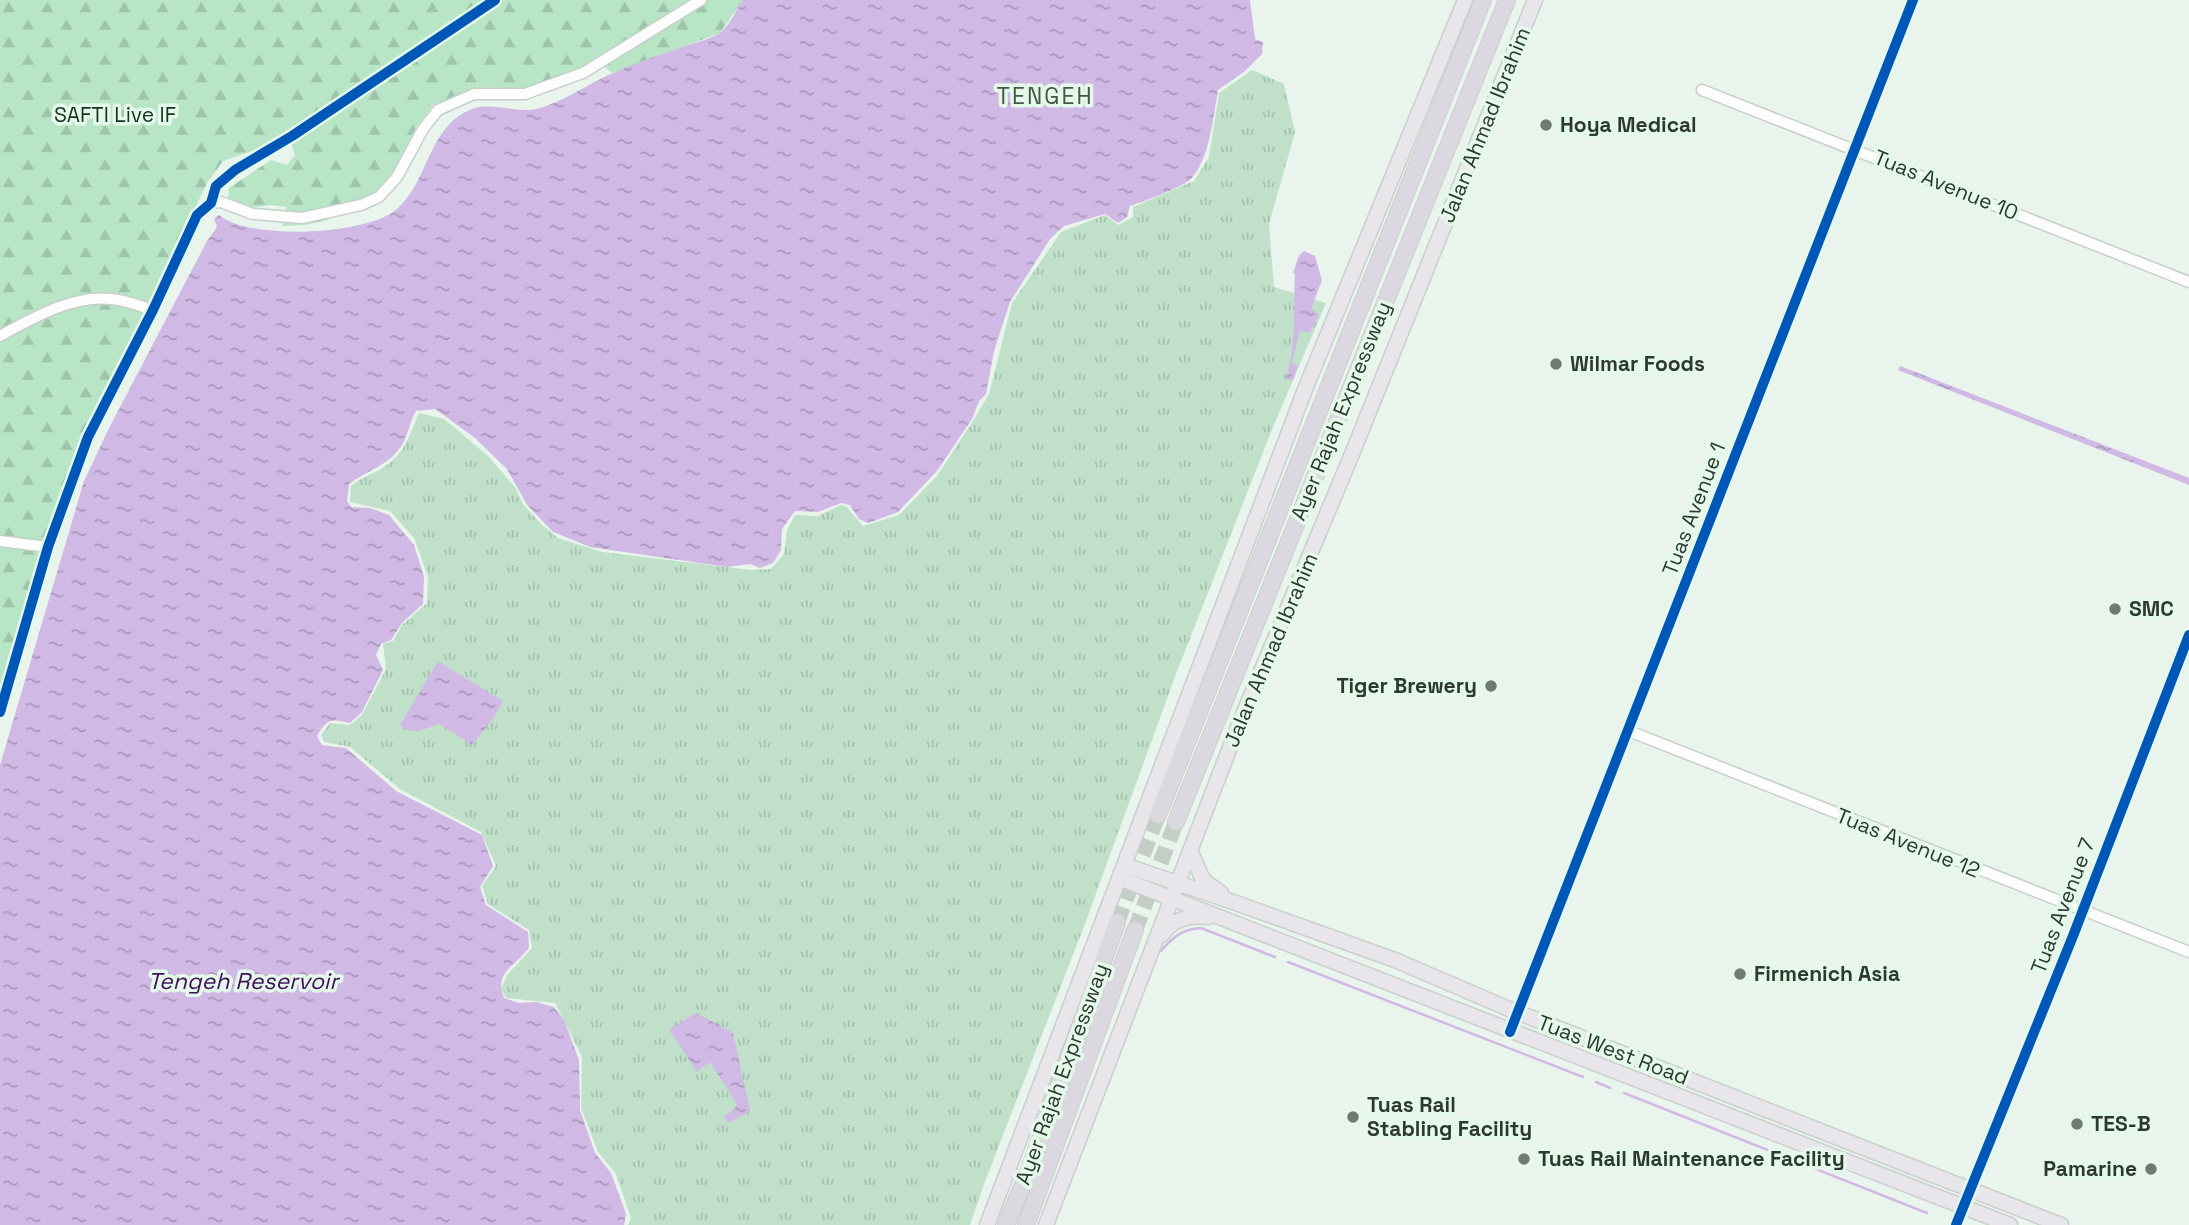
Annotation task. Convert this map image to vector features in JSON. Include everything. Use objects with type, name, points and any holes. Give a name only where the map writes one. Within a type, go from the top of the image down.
[{"type":"highway","name":"Ayer Rajah Expressway","points":[[1158,815],[1483,0]]},
{"type":"highway","name":"Ayer Rajah Expressway","points":[[1176,822],[1507,0]]},
{"type":"highway","name":"Ayer Rajah Expressway","points":[[1006,1225],[1029,1170],[1116,922]]},
{"type":"highway","name":"Ayer Rajah Expressway","points":[[1026,1225],[1135,930]]},
{"type":"main road","points":[[987,1225],[1306,387],[1465,0]]},
{"type":"main road","name":"Jalan Ahmad Ibrahim","points":[[1046,1225],[1237,729],[1332,505],[1535,0]]},
{"type":"main road","points":[[1190,850],[1203,880],[1236,903]]},
{"type":"main road","name":"Tuas West Road","points":[[1122,872],[1175,891],[1230,920],[1510,1032],[2010,1225]]},
{"type":"main road","name":"Tuas West Road","points":[[1175,891],[1236,903],[1395,960],[1517,1012],[2060,1225]]},
{"type":"main road","points":[[1155,944],[1167,928],[1181,919],[1203,916],[1230,920]]},
{"type":"street","points":[[0,712],[48,547],[88,437],[153,310],[197,215],[211,203],[216,186],[235,170],[495,0]]},
{"type":"street","points":[[211,203],[221,202],[253,214],[302,218],[361,205],[379,197],[397,177],[423,129],[438,110],[474,94],[525,94],[583,73],[701,0]]},
{"type":"street","name":"Tuas Avenue 1","points":[[1510,1032],[1913,0]]},
{"type":"street","name":"Tuas Avenue 10","points":[[1702,90],[2189,282]]},
{"type":"street","points":[[0,336],[72,302],[93,299],[125,301],[153,310]]},
{"type":"street","points":[[0,541],[48,547]]},
{"type":"street","name":"Tuas Avenue 7","points":[[1956,1225],[2189,635]]},
{"type":"street","name":"Tuas Avenue 12","points":[[1629,731],[2189,952]]},
{"type":"green space","name":"SAFTI Live IF","points":[[0,0],[743,0],[720,33],[612,73],[597,61],[525,90],[473,91],[433,105],[417,126],[378,195],[327,220],[282,226],[286,207],[271,205],[251,208],[228,199],[229,188],[271,160],[287,165],[295,155],[291,143],[301,125],[255,150],[223,161],[207,183],[61,489],[0,697]]},
{"type":"green space","points":[[1252,70],[1284,84],[1295,132],[1269,224],[1274,287],[1326,303],[1273,427],[1176,674],[1083,929],[970,1225],[628,1225],[631,1218],[616,1174],[598,1152],[581,1108],[582,1057],[555,1003],[506,998],[501,989],[507,975],[532,948],[529,930],[488,904],[482,886],[496,866],[481,832],[400,789],[350,747],[324,742],[321,735],[330,723],[350,725],[362,715],[386,669],[383,644],[393,641],[402,625],[427,603],[428,577],[414,538],[390,511],[350,502],[351,486],[395,458],[405,445],[419,413],[444,419],[488,456],[515,487],[523,504],[558,538],[602,552],[751,570],[771,569],[784,554],[787,530],[795,515],[818,516],[841,505],[847,507],[863,526],[899,515],[937,476],[989,394],[1012,303],[1061,232],[1105,215],[1118,225],[1133,217],[1133,207],[1194,181],[1209,157],[1219,93]]},
{"type":"water","name":"Tengeh Reservoir","points":[[743,0],[1250,0],[1255,39],[1263,42],[1262,54],[1245,71],[1218,90],[1207,149],[1191,179],[1130,206],[1127,217],[1118,223],[1105,214],[1064,226],[1050,239],[1010,302],[994,351],[986,394],[979,401],[972,419],[937,471],[898,512],[868,523],[859,519],[850,505],[841,503],[818,512],[795,511],[782,529],[781,550],[773,563],[760,568],[750,564],[727,567],[590,547],[553,532],[527,505],[507,469],[475,438],[435,409],[416,411],[405,440],[395,454],[349,484],[347,501],[351,507],[370,508],[389,515],[414,545],[424,577],[423,604],[402,623],[391,640],[381,644],[376,655],[383,670],[362,712],[350,723],[330,721],[317,736],[322,745],[346,748],[396,791],[482,835],[493,866],[480,887],[486,905],[528,932],[529,947],[504,975],[501,989],[504,998],[519,1003],[536,1002],[554,1007],[564,1020],[579,1060],[580,1110],[595,1153],[611,1173],[626,1214],[624,1225],[0,1225],[0,765],[84,481],[108,430],[207,241],[217,227],[214,219],[219,215],[234,223],[256,229],[309,232],[361,225],[382,218],[397,209],[408,197],[437,141],[457,117],[479,107],[528,110],[556,102],[603,77],[722,32]]},
{"type":"water","points":[[1304,251],[1315,256],[1322,280],[1311,309],[1319,314],[1310,332],[1300,331],[1292,363],[1298,366],[1292,381],[1286,378],[1293,339],[1293,273],[1299,255]]},
{"type":"water","points":[[1900,366],[2189,478],[2189,485],[1898,370]]},
{"type":"water","points":[[437,663],[503,701],[472,745],[440,724],[415,731],[400,725]]},
{"type":"water","points":[[697,1013],[733,1033],[750,1111],[729,1123],[724,1117],[737,1104],[710,1062],[697,1072],[669,1029]]},
{"type":"waterway","points":[[1161,951],[1178,935],[1201,928],[1275,957]]},
{"type":"waterway","points":[[1288,962],[1583,1077]]},
{"type":"waterway","points":[[1596,1082],[1610,1088]]},
{"type":"waterway","points":[[1624,1093],[1927,1213]]},
{"type":"tunnel","points":[[1117,922],[1158,815]]},
{"type":"tunnel","points":[[1135,930],[1176,822]]},
{"type":"cycle path","points":[[0,712],[48,547],[88,437],[153,310],[197,215],[211,203],[216,186],[235,170],[292,136],[495,0]]},
{"type":"cycle path","points":[[1510,1032],[1913,0]]},
{"type":"cycle path","points":[[1956,1225],[2073,936],[2189,635]]},
{"type":"place","name":"Hoya Medical","points":[[1546,125]]},
{"type":"place","name":"Wilmar Foods","points":[[1556,364]]},
{"type":"place","name":"SMC","points":[[2115,609]]},
{"type":"place","name":"Tiger Brewery","points":[[1491,686]]},
{"type":"place","name":"Firmenich Asia","points":[[1740,974]]},
{"type":"place","name":"Tuas Rail Stabling Facility","points":[[1353,1117]]},
{"type":"place","name":"TES-B","points":[[2077,1124]]},
{"type":"place","name":"Tuas Rail Maintenance Facility","points":[[1524,1159]]},
{"type":"place","name":"Pamarine","points":[[2151,1169]]},
{"type":"district","name":"TENGEH","points":[[1045,96]]}]
